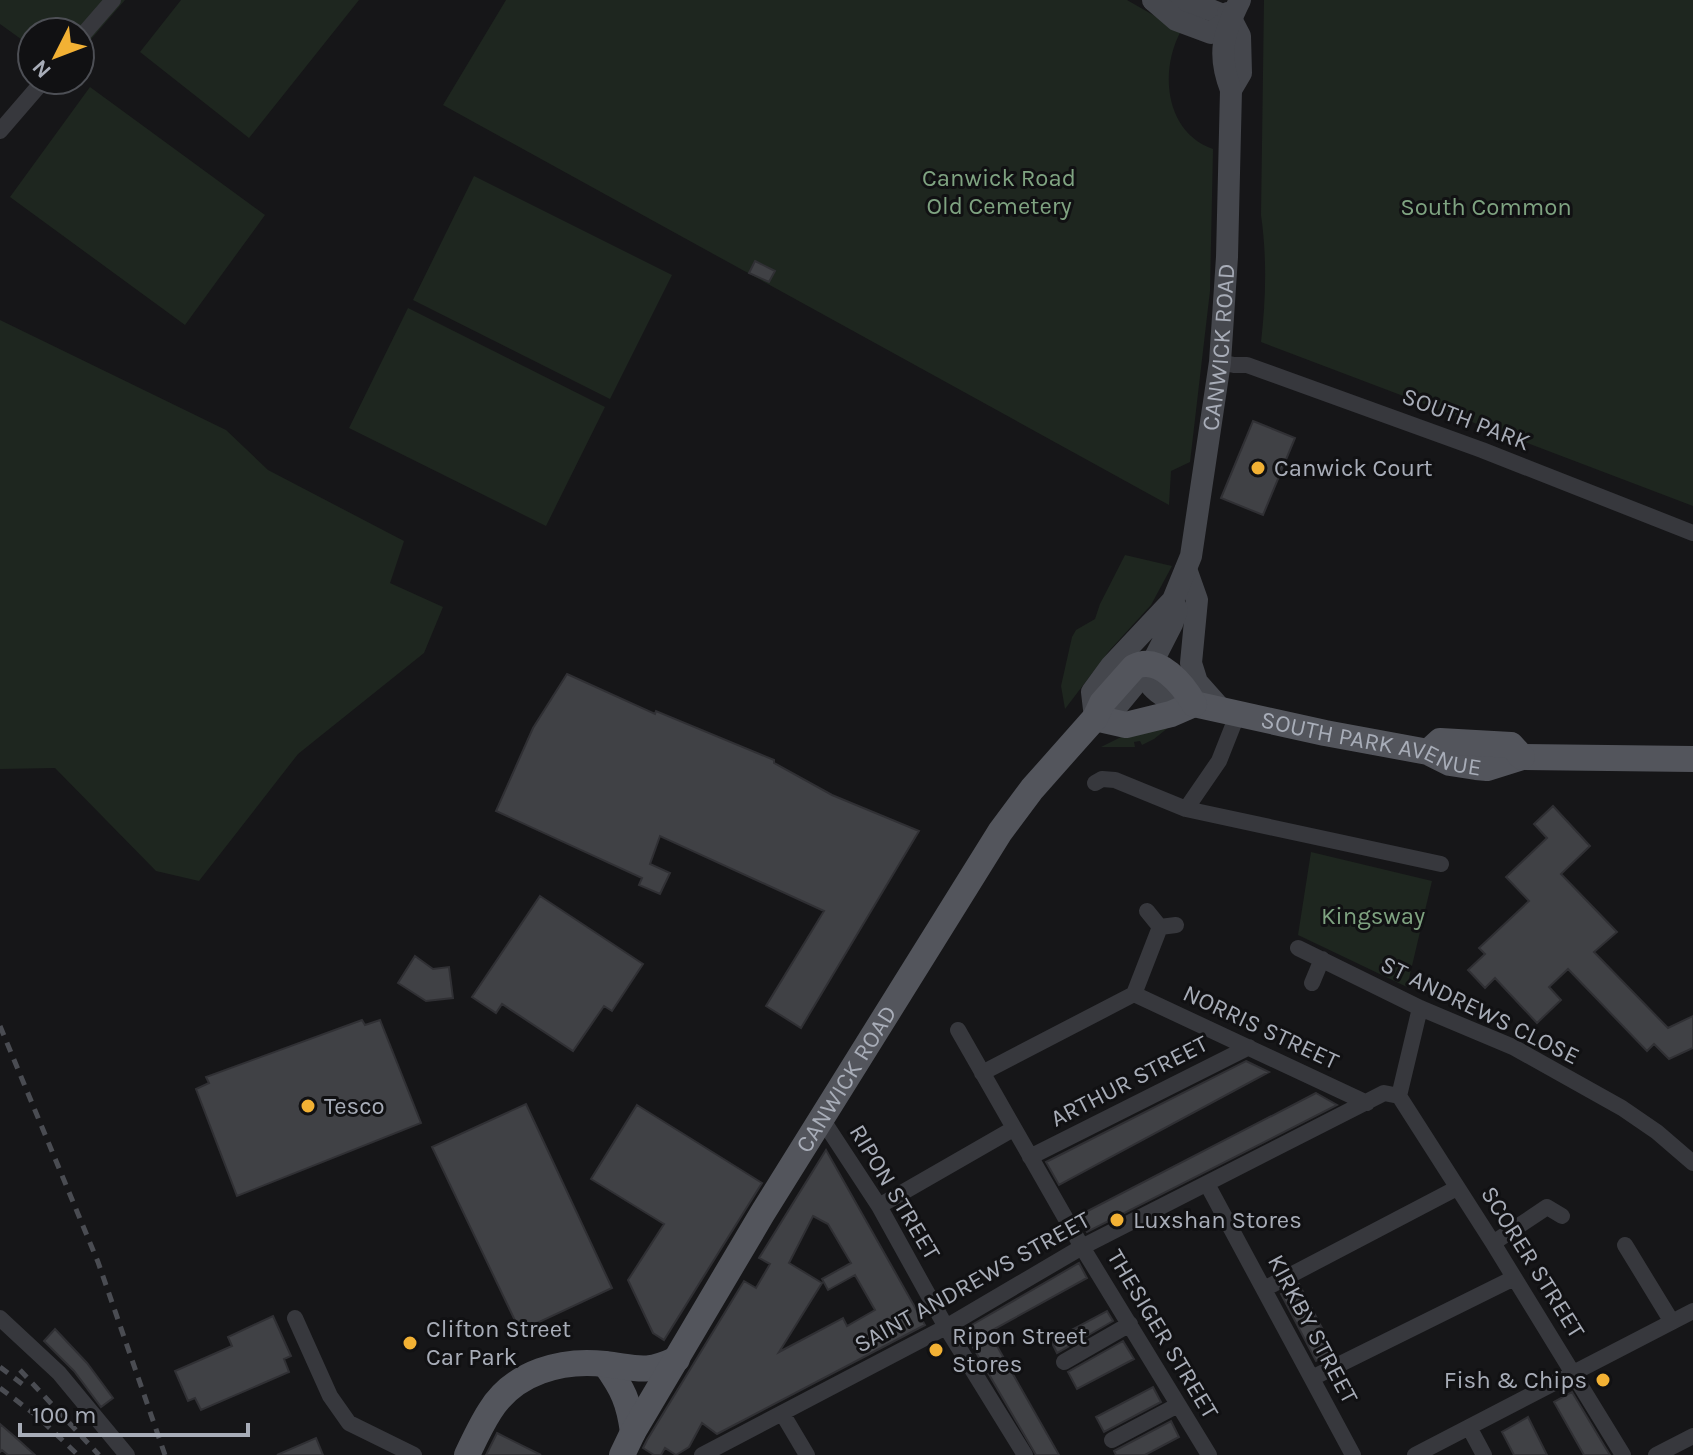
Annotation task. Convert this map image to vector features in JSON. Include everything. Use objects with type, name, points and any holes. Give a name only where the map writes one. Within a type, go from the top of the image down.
[{"type":"main road","points":[[1153,0],[1176,20],[1211,33],[1232,6]]},
{"type":"main road","name":"CANWICK ROAD","points":[[628,1444],[822,1119],[1000,832],[1032,789],[1095,718],[1092,692],[1111,666],[1173,600],[1186,569],[1202,490],[1220,362],[1227,257],[1231,90],[1241,73],[1240,36],[1232,6]]},
{"type":"main road","points":[[1186,569],[1197,600],[1191,663],[1197,682],[1230,711]]},
{"type":"main road","name":"CANWICK ROAD","points":[[1145,668],[1172,624],[1177,610],[1173,600]]},
{"type":"main road","points":[[1144,632],[1145,668]]},
{"type":"main road","points":[[1145,668],[1183,684],[1194,704],[1171,714],[1126,725],[1095,718],[1102,703],[1130,671],[1145,668]]},
{"type":"main road","name":"SOUTH PARK AVENUE","points":[[1194,704],[1428,752],[1450,763],[1487,768],[1522,757],[1693,759]]},
{"type":"main road","points":[[467,1455],[491,1408],[510,1388],[546,1368],[567,1364],[605,1364],[647,1370],[677,1359]]},
{"type":"main road","points":[[605,1364],[624,1391],[630,1406],[628,1444]]},
{"type":"street","points":[[96,20],[113,0]]},
{"type":"street","points":[[0,131],[30,96]]},
{"type":"street","name":"SOUTH PARK","points":[[1220,362],[1247,365],[1341,397],[1693,533]]},
{"type":"street","points":[[1186,809],[1219,761],[1230,711]]},
{"type":"street","points":[[1095,783],[1102,779],[1115,780],[1186,809],[1446,865]]},
{"type":"street","points":[[982,1073],[1134,994],[1168,926],[1147,911]]},
{"type":"street","name":"ST ANDREWS CLOSE","points":[[1298,948],[1420,1008],[1513,1047],[1657,1132],[1693,1163]]},
{"type":"street","points":[[1312,983],[1322,959]]},
{"type":"street","name":"NORRIS STREET","points":[[1134,994],[1367,1103]]},
{"type":"street","points":[[1399,1096],[1420,1008]]},
{"type":"street","name":"THESIGER STREET","points":[[958,1030],[1082,1247],[1209,1455]]},
{"type":"street","name":"ARTHUR STREET","points":[[1030,1157],[1249,1047]]},
{"type":"street","name":"SAINT ANDREWS STREET","points":[[702,1455],[946,1327],[1082,1247],[1384,1093],[1399,1096]]},
{"type":"street","name":"SCORER STREET","points":[[1399,1096],[1575,1373],[1623,1455]]},
{"type":"street","name":"RIPON STREET","points":[[822,1119],[879,1206],[946,1327],[1025,1455]]},
{"type":"street","points":[[879,1206],[1013,1129]]},
{"type":"street","name":"KIRKBY STREET","points":[[1207,1184],[1353,1455]]},
{"type":"street","points":[[1264,1289],[1457,1188]]},
{"type":"street","points":[[1493,1243],[1547,1207],[1562,1216]]},
{"type":"street","points":[[1625,1245],[1672,1322]]},
{"type":"street","points":[[1312,1378],[1514,1278]]},
{"type":"street","points":[[1415,1455],[1693,1311]]},
{"type":"street","points":[[0,1318],[59,1373],[127,1455]]},
{"type":"street","points":[[295,1318],[336,1409],[349,1423],[414,1455]]},
{"type":"street","points":[[1064,1362],[1130,1324]]},
{"type":"street","points":[[1112,1440],[1178,1405]]},
{"type":"street","points":[[782,1413],[807,1455]]},
{"type":"street","points":[[1469,1427],[1484,1455]]},
{"type":"street","points":[[1656,1455],[1693,1436]]},
{"type":"green space","points":[[0,0],[125,0],[96,34],[96,16],[16,16],[16,36],[0,24]]},
{"type":"green space","points":[[181,0],[359,0],[249,138],[140,52]]},
{"type":"green space","name":"Canwick Road Old Cemetery","points":[[506,0],[1127,0],[1181,31],[1170,64],[1171,99],[1185,129],[1197,141],[1213,149],[1210,291],[1190,462],[1171,471],[1169,505],[443,105]]},
{"type":"green space","name":"South Common","points":[[1264,0],[1693,0],[1693,506],[1261,342],[1265,278],[1261,215]]},
{"type":"green space","points":[[96,91],[265,215],[185,325],[10,197],[83,96],[96,96]]},
{"type":"green space","points":[[474,176],[672,275],[610,399],[413,300]]},
{"type":"green space","points":[[408,308],[605,407],[546,526],[349,428]]},
{"type":"green space","points":[[0,320],[226,430],[268,470],[404,541],[390,583],[443,607],[424,653],[298,754],[199,881],[156,871],[55,768],[0,769]]},
{"type":"green space","points":[[1125,555],[1172,566],[1151,605],[1109,651],[1065,709],[1061,686],[1072,637],[1076,630],[1095,619]]},
{"type":"green space","points":[[1169,727],[1142,745],[1140,741],[1134,742],[1135,747],[1101,747],[1131,732]]},
{"type":"green space","name":"Kingsway","points":[[1311,852],[1432,881],[1407,987],[1298,935]]},
{"type":"building","points":[[755,261],[775,271],[769,282],[749,273]]},
{"type":"building","name":"Canwick Court","points":[[1253,421],[1295,438],[1263,515],[1221,498]]},
{"type":"building","points":[[567,674],[655,714],[656,711],[774,760],[774,763],[832,795],[919,831],[801,1028],[766,1006],[824,911],[660,836],[650,864],[670,873],[660,894],[639,885],[642,878],[496,811],[533,728]]},
{"type":"building","points":[[1553,806],[1590,846],[1561,874],[1617,932],[1594,952],[1668,1028],[1693,1016],[1693,1048],[1669,1059],[1654,1044],[1647,1051],[1568,969],[1549,987],[1561,1000],[1537,1023],[1495,978],[1485,988],[1468,970],[1485,954],[1479,948],[1529,901],[1506,877],[1547,838],[1534,824]]},
{"type":"building","points":[[540,896],[643,964],[612,1011],[604,1006],[573,1051],[502,1004],[496,1013],[472,997]]},
{"type":"building","points":[[415,956],[433,969],[449,967],[453,998],[426,1001],[398,983]]},
{"type":"building","name":"Tesco","points":[[362,1020],[365,1025],[380,1020],[421,1123],[237,1196],[196,1089],[209,1083],[206,1077]]},
{"type":"building","points":[[1246,1061],[1269,1072],[1059,1185],[1046,1162]]},
{"type":"building","points":[[1316,1093],[1337,1105],[1087,1232],[1078,1216]]},
{"type":"building","points":[[526,1104],[612,1288],[520,1331],[432,1147]]},
{"type":"building","points":[[637,1105],[762,1183],[664,1340],[653,1333],[628,1280],[664,1224],[591,1179]]},
{"type":"building","points":[[826,1150],[925,1325],[717,1434],[702,1423],[689,1447],[676,1455],[665,1448],[661,1455],[654,1455],[643,1448],[647,1440],[744,1281],[756,1288],[770,1264],[759,1258]],"holes":[[[813,1216],[828,1224],[851,1263],[822,1279],[828,1290],[855,1275],[875,1310],[847,1326],[843,1318],[779,1352],[822,1283],[789,1263]]]},
{"type":"building","points":[[1079,1263],[1087,1278],[989,1332],[1059,1455],[1036,1455],[963,1330]]},
{"type":"building","points":[[1299,1284],[1334,1351],[1316,1361],[1281,1294]]},
{"type":"building","points":[[1107,1311],[1113,1321],[1057,1353],[1051,1341]]},
{"type":"building","points":[[273,1316],[291,1356],[284,1359],[289,1372],[201,1410],[195,1398],[188,1401],[175,1371],[232,1346],[228,1337]]},
{"type":"building","points":[[55,1329],[87,1363],[113,1398],[101,1407],[74,1371],[44,1341]]},
{"type":"building","points":[[1123,1341],[1134,1359],[1077,1389],[1068,1372]]},
{"type":"building","points":[[1153,1387],[1161,1402],[1104,1432],[1096,1417]]},
{"type":"building","points":[[1572,1392],[1610,1455],[1584,1455],[1554,1402]]},
{"type":"building","points":[[1528,1417],[1547,1455],[1514,1455],[1502,1432]]},
{"type":"building","points":[[1171,1421],[1179,1437],[1145,1455],[1116,1455],[1114,1451]]},
{"type":"building","points":[[0,1424],[35,1455],[0,1452]]},
{"type":"building","points":[[497,1433],[541,1455],[486,1455]]},
{"type":"building","points":[[316,1438],[323,1455],[277,1455]]},
{"type":"railway","points":[[0,1026],[98,1262],[165,1455]]},
{"type":"railway","points":[[0,1367],[26,1387]]},
{"type":"railway","points":[[20,1370],[99,1455]]},
{"type":"railway","points":[[0,1388],[37,1416],[78,1455]]},
{"type":"place","name":"Canwick Court","points":[[1258,468]]},
{"type":"place","name":"Tesco","points":[[308,1106]]},
{"type":"place","name":"Luxshan Stores","points":[[1117,1220]]},
{"type":"place","name":"Clifton Street Car Park","points":[[410,1343]]},
{"type":"place","name":"Ripon Street Stores","points":[[936,1350]]},
{"type":"place","name":"Fish & Chips","points":[[1603,1380]]}]
